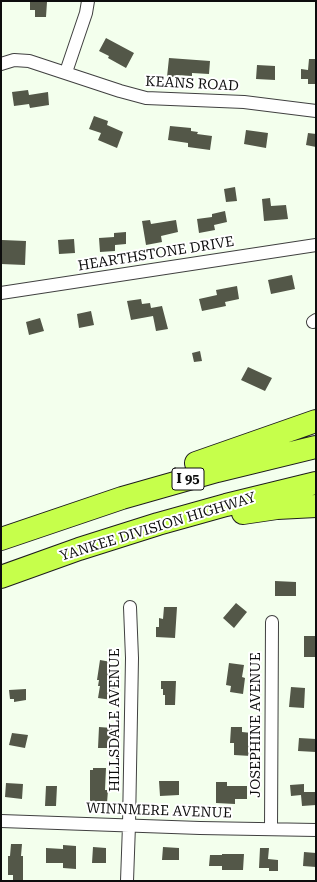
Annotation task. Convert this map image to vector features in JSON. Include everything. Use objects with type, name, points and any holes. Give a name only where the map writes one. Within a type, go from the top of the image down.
[{"type":"highway","points":[[62,518],[176,470],[316,421]]},
{"type":"highway","name":"I 95","points":[[1,539],[122,498],[217,471],[316,447]]},
{"type":"highway","name":"YANKEE DIVISION HIGHWAY","points":[[1,577],[158,524],[226,505],[316,483]]},
{"type":"highway","points":[[158,524],[277,508],[316,506]]},
{"type":"street","points":[[66,72],[86,13],[88,1]]},
{"type":"street","name":"KEANS ROAD","points":[[1,64],[14,60],[29,61],[146,98],[244,102],[316,111]]},
{"type":"street","name":"HEARTHSTONE DRIVE","points":[[1,293],[316,245]]},
{"type":"street","name":"HILLSDALE AVENUE","points":[[127,881],[132,658],[130,607]]},
{"type":"street","name":"JOSEPHINE AVENUE","points":[[271,829],[272,622]]},
{"type":"street","name":"WINNMERE AVENUE","points":[[1,820],[316,830]]},
{"type":"building","points":[[30,2],[47,2],[46,17],[35,17],[35,10],[30,10]]},
{"type":"building","points":[[106,38],[134,53],[126,68],[99,51]]},
{"type":"building","points":[[169,58],[210,61],[209,74],[192,73],[192,76],[176,75],[176,77],[167,77]]},
{"type":"building","points":[[309,59],[316,59],[316,84],[308,84],[308,79],[301,79],[301,69],[308,70]]},
{"type":"building","points":[[257,65],[275,66],[275,80],[256,79]]},
{"type":"building","points":[[28,90],[29,95],[48,92],[49,105],[30,108],[29,104],[14,106],[12,92]]},
{"type":"building","points":[[94,116],[108,121],[107,125],[123,132],[117,148],[98,140],[101,133],[89,129]]},
{"type":"building","points":[[170,126],[191,128],[191,131],[198,132],[197,134],[212,136],[210,150],[188,147],[188,143],[168,140]]},
{"type":"building","points":[[246,130],[268,133],[266,148],[244,144]]},
{"type":"building","points":[[308,133],[316,134],[316,147],[306,145]]},
{"type":"building","points":[[235,187],[237,201],[226,202],[224,189]]},
{"type":"building","points":[[270,198],[271,206],[286,205],[288,219],[264,221],[262,199]]},
{"type":"building","points":[[225,211],[227,222],[214,225],[215,230],[199,233],[197,219],[212,217],[212,214]]},
{"type":"building","points":[[150,220],[151,224],[176,220],[178,232],[161,236],[162,242],[146,245],[142,221]]},
{"type":"building","points":[[126,232],[126,244],[115,245],[115,251],[100,252],[99,238],[114,237],[114,233]]},
{"type":"building","points":[[74,239],[75,253],[59,254],[58,240]]},
{"type":"building","points":[[2,240],[26,241],[25,265],[1,264]]},
{"type":"building","points":[[292,275],[295,289],[271,294],[268,280]]},
{"type":"building","points":[[237,286],[239,299],[225,302],[226,306],[202,311],[199,299],[217,295],[216,290]]},
{"type":"building","points":[[141,299],[142,304],[150,303],[151,308],[162,306],[168,329],[156,331],[153,316],[131,320],[127,301]]},
{"type":"building","points":[[91,311],[94,325],[79,328],[77,314]]},
{"type":"building","points":[[40,318],[44,331],[29,335],[26,322]]},
{"type":"building","points":[[200,351],[202,361],[194,362],[192,353]]},
{"type":"building","points":[[248,367],[272,378],[265,391],[241,380]]},
{"type":"building","points":[[275,581],[296,582],[296,596],[275,596]]},
{"type":"building","points":[[236,603],[247,612],[234,628],[223,618]]},
{"type":"building","points":[[164,607],[177,607],[175,638],[156,637],[156,627],[159,627],[159,618],[163,619]]},
{"type":"building","points":[[304,636],[316,636],[316,657],[304,657]]},
{"type":"building","points":[[100,660],[111,662],[107,685],[115,686],[112,700],[98,698],[100,686],[98,686],[99,680],[97,680]]},
{"type":"building","points":[[229,663],[244,665],[242,677],[245,678],[243,694],[230,692],[231,686],[226,685]]},
{"type":"building","points":[[161,681],[176,681],[175,705],[165,705],[165,695],[163,695],[163,689],[161,689]]},
{"type":"building","points":[[291,687],[305,688],[304,708],[289,707]]},
{"type":"building","points":[[26,689],[26,700],[14,702],[14,699],[10,699],[9,690]]},
{"type":"building","points":[[99,727],[112,728],[111,744],[107,744],[107,748],[98,748]]},
{"type":"building","points":[[231,727],[242,727],[242,732],[252,733],[251,756],[234,755],[234,743],[230,743]]},
{"type":"building","points":[[12,733],[28,735],[25,748],[9,745]]},
{"type":"building","points":[[299,738],[316,739],[316,752],[298,751]]},
{"type":"building","points":[[93,768],[106,768],[105,790],[108,790],[107,803],[90,802],[90,770],[93,770]]},
{"type":"building","points":[[159,781],[179,781],[179,795],[160,796]]},
{"type":"building","points":[[216,782],[227,782],[227,786],[247,786],[247,799],[235,799],[235,804],[216,803]]},
{"type":"building","points":[[6,783],[23,784],[22,799],[5,797]]},
{"type":"building","points":[[304,784],[304,792],[316,792],[316,805],[302,806],[301,795],[291,796],[290,785]]},
{"type":"building","points":[[46,786],[57,786],[56,806],[45,806]]},
{"type":"building","points":[[11,844],[22,844],[21,856],[23,856],[23,881],[13,881],[13,875],[8,875],[8,856],[10,856]]},
{"type":"building","points":[[63,845],[76,846],[76,869],[63,868],[63,863],[46,863],[46,848],[63,849]]},
{"type":"building","points":[[93,847],[106,848],[106,863],[92,863]]},
{"type":"building","points":[[163,847],[179,848],[179,860],[162,860]]},
{"type":"building","points":[[260,848],[269,848],[268,859],[278,860],[278,871],[269,871],[269,868],[259,868]]},
{"type":"building","points":[[304,852],[316,853],[316,867],[303,866]]},
{"type":"building","points":[[244,854],[243,870],[222,870],[222,866],[209,866],[210,855]]}]
